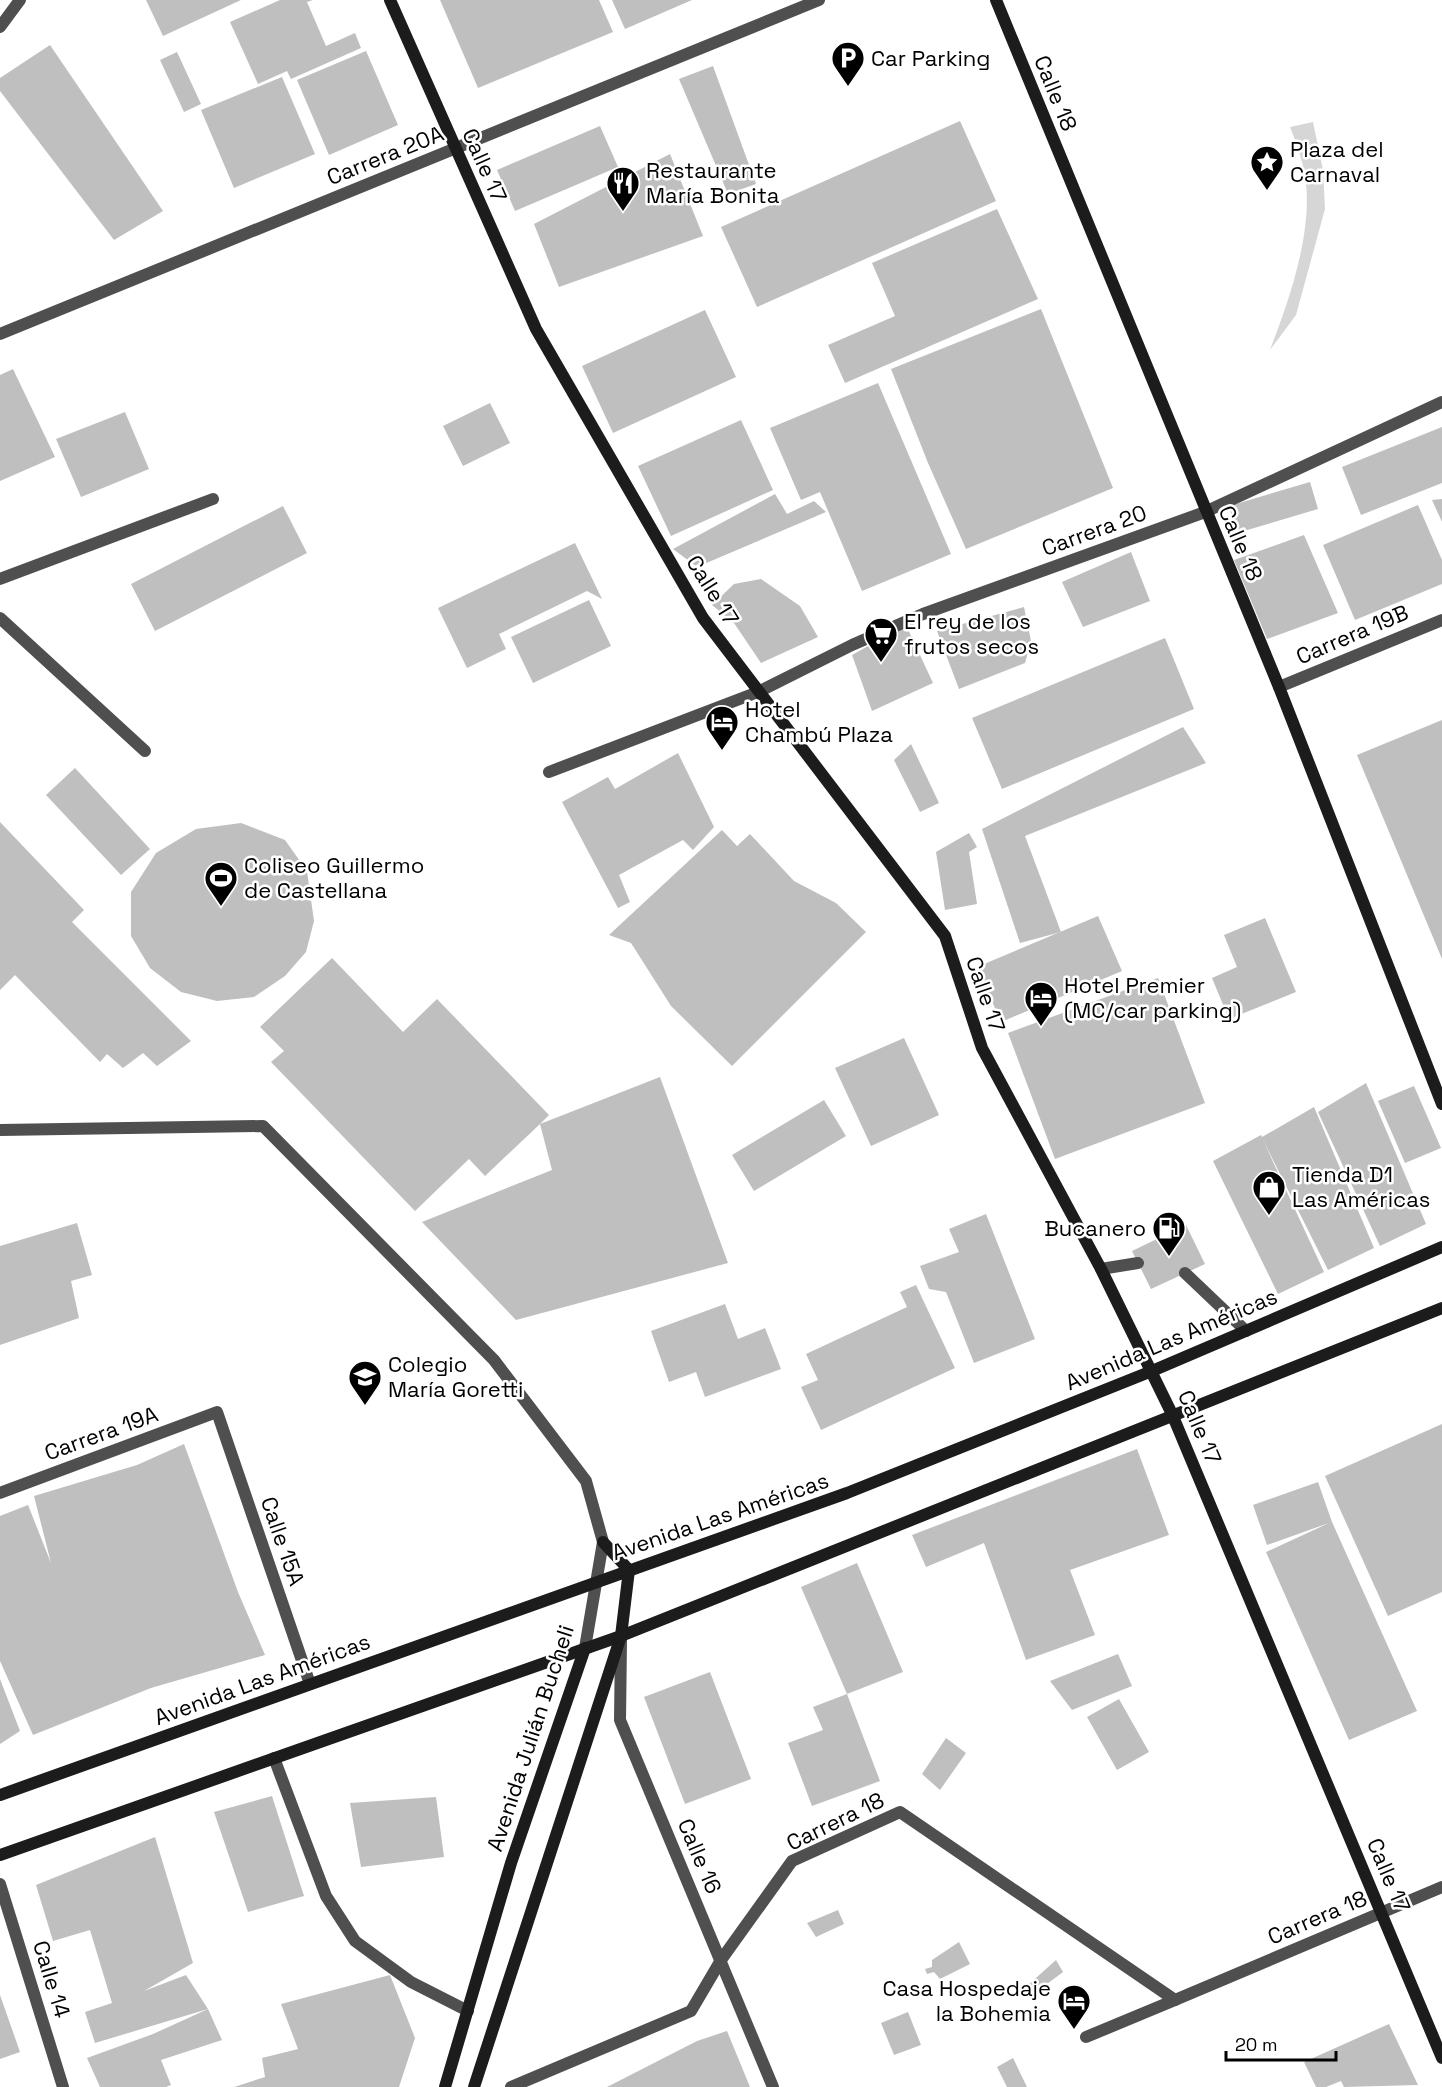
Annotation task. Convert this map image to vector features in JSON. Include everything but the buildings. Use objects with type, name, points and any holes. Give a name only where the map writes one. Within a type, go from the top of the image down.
[{"type":"street","points":[[0,27],[20,0]]},
{"type":"street","name":"Calle 17","points":[[390,0],[536,329],[704,618],[945,936],[982,1048],[1101,1269],[1172,1414],[1442,2058]]},
{"type":"street","name":"Carrera 20A","points":[[0,334],[819,0]]},
{"type":"street","name":"Calle 18","points":[[996,0],[1279,687],[1442,1104]]},
{"type":"street","name":"Carrera 20","points":[[549,772],[758,692],[852,645],[923,614],[1205,512],[1442,402]]},
{"type":"street","points":[[0,579],[213,498]]},
{"type":"street","points":[[0,618],[145,751]]},
{"type":"street","name":"Carrera 19B","points":[[1279,687],[1442,620]]},
{"type":"street","points":[[0,1130],[263,1126],[494,1360],[586,1480],[603,1542],[629,1570],[621,1636],[474,2087]]},
{"type":"street","name":"Avenida Las Américas","points":[[0,1795],[847,1493],[1152,1371],[1442,1247]]},
{"type":"street","points":[[1101,1269],[1138,1263]]},
{"type":"street","points":[[1185,1273],[1246,1331]]},
{"type":"street","points":[[0,1855],[621,1636],[1442,1308]]},
{"type":"street","name":"Carrera 19A","points":[[0,1493],[218,1412]]},
{"type":"street","name":"Calle 15A","points":[[218,1412],[310,1684]]},
{"type":"street","name":"Avenida Julián Bucheli","points":[[445,2087],[512,1863],[585,1648],[603,1542]]},
{"type":"street","name":"Calle 16","points":[[621,1636],[620,1720],[773,2087]]},
{"type":"street","points":[[274,1758],[326,1896],[355,1941],[411,1982],[468,2011]]},
{"type":"street","name":"Carrera 18","points":[[512,2087],[691,2011],[721,1960],[792,1861],[900,1812],[1175,2000]]},
{"type":"street","name":"Calle 14","points":[[0,1884],[63,2087]]},
{"type":"street","name":"Carrera 18","points":[[1086,2037],[1442,1887]]},
{"type":"shaded area","points":[[1313,122],[1323,170],[1325,209],[1296,315],[1270,350],[1293,284],[1307,211],[1303,166],[1290,127]]},
{"type":"place","name":"Car Parking","points":[[848,87]]},
{"type":"place","name":"Plaza del Carnaval","points":[[1267,191]]},
{"type":"place","name":"Restaurante María Bonita","points":[[623,212]]},
{"type":"place","name":"El rey de los frutos secos","points":[[881,663]]},
{"type":"place","name":"Hotel Chambú Plaza","points":[[722,751]]},
{"type":"place","name":"Coliseo Guillermo de Castellana","points":[[221,907]]},
{"type":"place","name":"Hotel Premier (MC/car parking)","points":[[1041,1027]]},
{"type":"place","name":"Tienda D1 Las Américas","points":[[1269,1216]]},
{"type":"place","name":"Bucanero","points":[[1169,1257]]},
{"type":"place","name":"Colegio María Goretti","points":[[365,1406]]},
{"type":"place","name":"Casa Hospedaje la Bohemia","points":[[1074,2030]]}]
